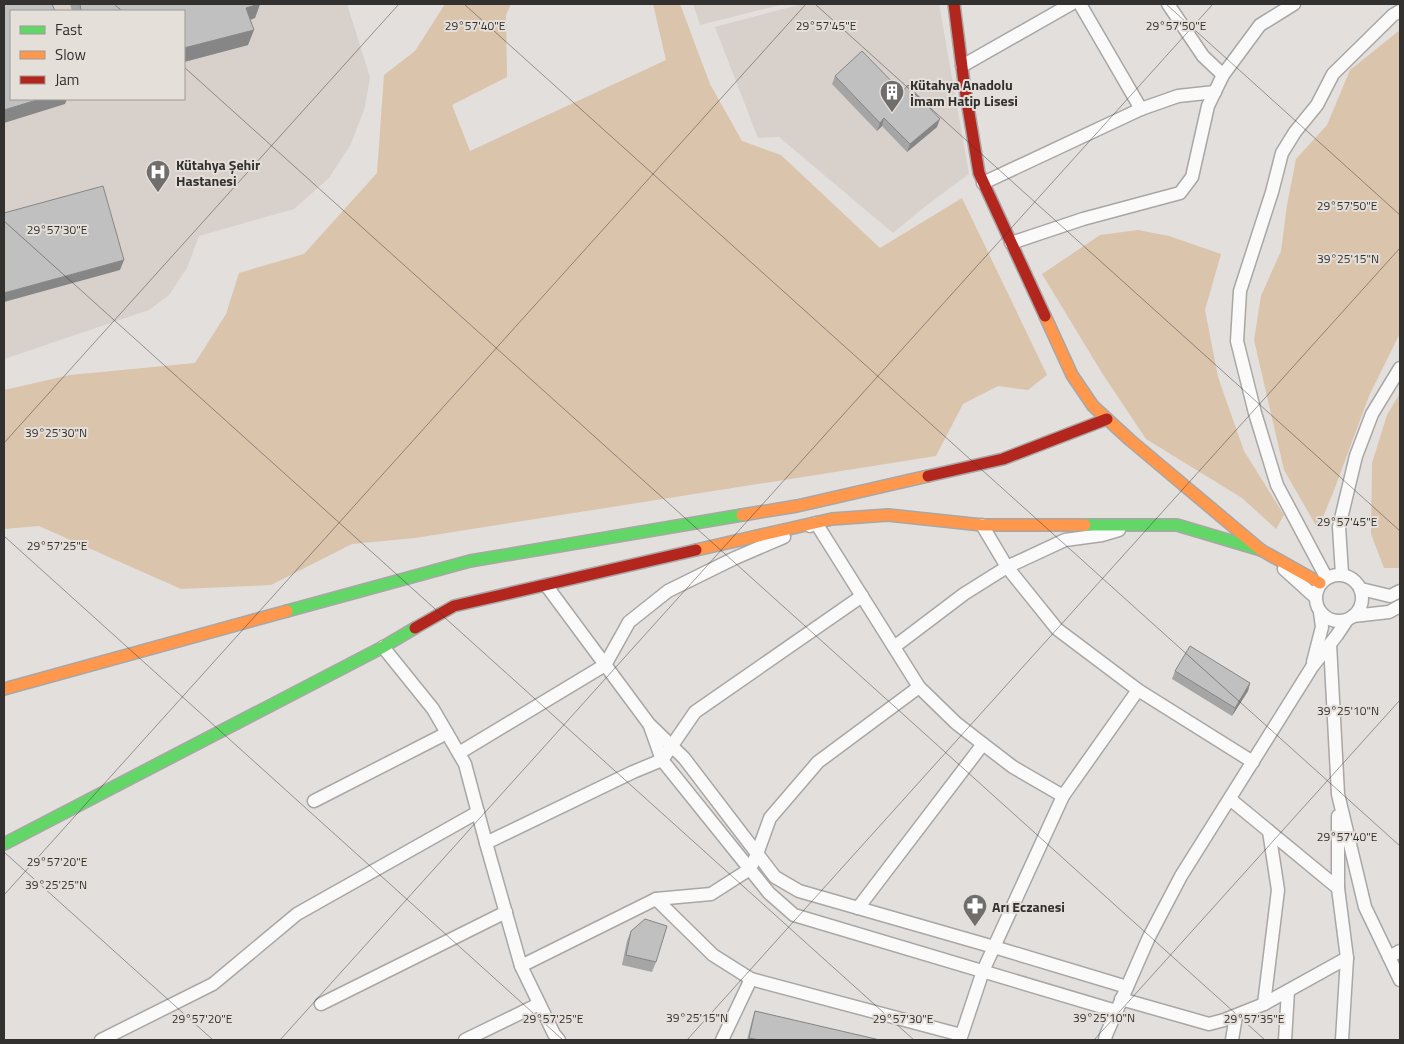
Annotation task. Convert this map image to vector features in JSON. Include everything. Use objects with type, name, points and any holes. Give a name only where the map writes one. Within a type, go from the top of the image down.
[{"type":"street","points":[[954,4],[979,173],[1072,375],[1093,406],[1107,419],[1315,598]]},
{"type":"street","points":[[962,66],[1071,4]]},
{"type":"street","points":[[1080,4],[1141,109]]},
{"type":"street","points":[[1168,4],[1203,56],[1223,75]]},
{"type":"street","points":[[1011,243],[1083,219],[1180,193],[1192,177],[1208,106],[1223,75],[1260,25],[1294,4]]},
{"type":"street","points":[[1323,580],[1278,485],[1255,413],[1237,341],[1240,291],[1272,192],[1282,152],[1295,132],[1317,105],[1333,74],[1393,15],[1400,11]]},
{"type":"street","points":[[984,183],[1141,109],[1178,96],[1215,92]]},
{"type":"street","points":[[1342,574],[1339,527],[1356,456],[1372,414],[1400,368]]},
{"type":"street","points":[[4,689],[470,561],[796,506],[1003,459],[1107,419]]},
{"type":"street","points":[[4,844],[383,646],[454,606],[832,519],[888,514],[982,525],[1177,525],[1261,550],[1323,580]]},
{"type":"street","points":[[816,523],[919,687],[956,723],[1013,767],[1063,796]]},
{"type":"street","points":[[459,753],[606,665],[629,622],[668,591],[735,558],[816,523]]},
{"type":"street","points":[[894,647],[964,594],[1007,567],[1065,540],[1102,535],[1137,524]]},
{"type":"street","points":[[982,525],[1007,567],[1057,629],[1138,690],[1253,762]]},
{"type":"street","points":[[1105,1040],[1149,937],[1182,876],[1312,667],[1350,618],[1358,611],[1362,604],[1361,590],[1353,579],[1342,574],[1334,574],[1323,580],[1316,590],[1316,605],[1320,612],[1332,620],[1340,621],[1350,618],[1399,610],[1395,593],[1361,590]]},
{"type":"street","points":[[546,585],[649,724],[684,758],[775,877],[799,891],[994,947],[1121,999]]},
{"type":"street","points":[[486,843],[633,772],[662,760],[695,712],[862,596]]},
{"type":"street","points":[[1312,667],[1322,628],[1320,612]]},
{"type":"street","points":[[1330,644],[1338,794],[1338,888],[1347,958],[1342,1040]]},
{"type":"street","points":[[383,646],[433,709],[466,764],[521,966],[554,1034],[560,1040]]},
{"type":"street","points":[[521,966],[656,899],[711,894],[750,870],[770,818],[818,762],[919,687]]},
{"type":"street","points":[[656,899],[713,956],[751,979],[960,1037],[983,971],[1063,796],[1138,690]]},
{"type":"street","points":[[649,724],[662,760],[769,893],[794,915],[983,971],[1121,999],[1210,1024],[1236,1016],[1264,1004],[1347,958]]},
{"type":"street","points":[[314,801],[447,733]]},
{"type":"street","points":[[858,908],[983,744]]},
{"type":"street","points":[[1338,794],[1365,907],[1395,954],[1400,980]]},
{"type":"street","points":[[1230,799],[1338,888]]},
{"type":"street","points":[[101,1040],[213,984],[297,914],[478,812]]},
{"type":"street","points":[[1264,1004],[1278,890],[1269,831]]},
{"type":"street","points":[[321,1004],[506,912]]},
{"type":"street","points":[[722,1040],[751,979]]},
{"type":"street","points":[[1285,1040],[1288,991]]},
{"type":"street","points":[[465,1040],[539,1004]]},
{"type":"street","points":[[1232,1040],[1236,1016]]},
{"type":"shaded area","name":"Kütahya Şehir Hastanesi","points":[[4,4],[347,4],[370,77],[365,107],[351,144],[329,178],[294,209],[199,236],[187,268],[169,295],[149,310],[4,359]]},
{"type":"shaded area","points":[[445,4],[511,4],[506,15],[507,77],[452,105],[470,151],[666,60],[653,4],[680,4],[710,84],[742,141],[781,155],[880,248],[962,198],[1047,375],[1028,390],[998,386],[963,404],[936,456],[415,538],[352,544],[271,585],[181,589],[39,526],[4,529],[4,390],[70,375],[195,363],[226,314],[239,273],[304,254],[377,173],[384,75],[415,51]]},
{"type":"shaded area","points":[[693,4],[784,4],[700,25]]},
{"type":"shaded area","points":[[802,4],[939,4],[969,174],[893,233],[779,137],[758,138],[715,27]]},
{"type":"shaded area","points":[[1400,30],[1400,333],[1369,396],[1318,529],[1284,470],[1254,340],[1261,296],[1281,251],[1296,159],[1327,125],[1350,70]]},
{"type":"shaded area","points":[[1138,230],[1169,236],[1221,254],[1205,310],[1218,377],[1244,451],[1284,515],[1276,529],[1242,498],[1146,439],[1102,373],[1042,274],[1100,235]]},
{"type":"shaded area","points":[[1400,393],[1400,568],[1384,568],[1371,534],[1372,463],[1387,415]]},
{"type":"building","points":[[4,4],[52,4],[55,10],[10,10],[10,100],[37,100],[4,110]]},
{"type":"building","points":[[80,4],[259,4],[246,8],[254,30],[185,48],[185,10],[81,10]]},
{"type":"building","name":"Kütahya Anadolu İmam Hatip Lisesi","points":[[862,51],[902,92],[908,85],[940,119],[910,144],[884,118],[880,123],[835,76]]},
{"type":"building","points":[[103,186],[124,260],[4,293],[4,213]]},
{"type":"building","points":[[1190,646],[1250,683],[1235,708],[1175,671]]},
{"type":"building","points":[[645,919],[667,926],[656,962],[626,955],[631,931]]},
{"type":"building","points":[[755,1011],[880,1040],[760,1040],[749,1038]]},
{"type":"traffic: fast","points":[[287,611],[470,561],[742,515]]},
{"type":"traffic: fast","points":[[1085,525],[1177,525],[1261,550]]},
{"type":"traffic: fast","points":[[4,844],[383,647],[415,628]]},
{"type":"traffic: slow","points":[[1045,316],[1072,375],[1093,406],[1130,440],[1261,550],[1320,583]]},
{"type":"traffic: slow","points":[[742,515],[797,506],[928,476]]},
{"type":"traffic: slow","points":[[696,550],[832,519],[888,515],[982,525],[1085,525]]},
{"type":"traffic: slow","points":[[4,689],[287,611]]},
{"type":"traffic: jam","points":[[954,4],[964,83],[979,173],[1045,316]]},
{"type":"traffic: jam","points":[[928,476],[1003,459],[1107,419]]},
{"type":"traffic: jam","points":[[415,628],[454,606],[696,550]]},
{"type":"place","name":"Kütahya Anadolu İmam Hatip Lisesi","points":[[892,113]]},
{"type":"place","name":"Kütahya Şehir Hastanesi","points":[[158,193]]},
{"type":"place","name":"Arı Eczanesi","points":[[975,927]]}]
